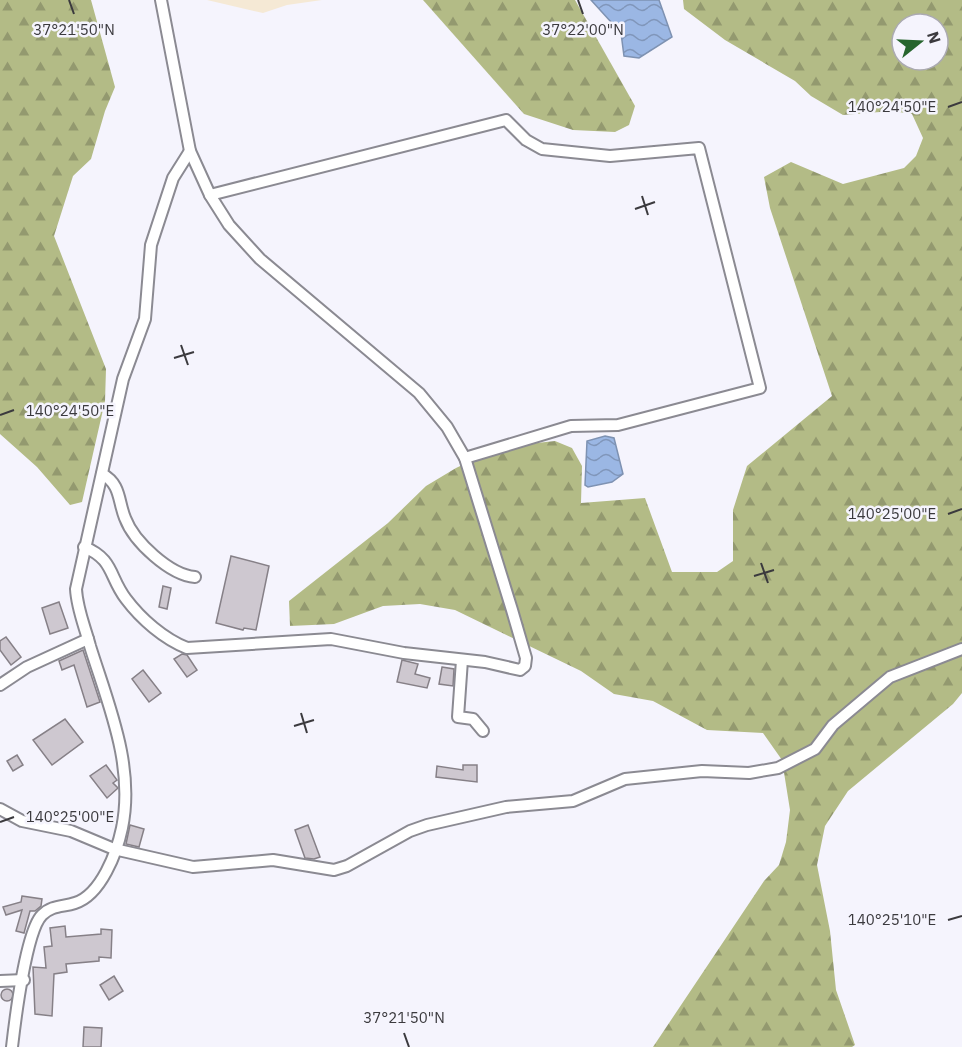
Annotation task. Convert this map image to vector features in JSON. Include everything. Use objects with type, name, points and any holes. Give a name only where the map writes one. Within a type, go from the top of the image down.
[{"type":"street","points":[[84,547],[103,557],[127,600],[151,626],[175,644],[187,648],[331,639],[404,653],[520,670],[526,664],[513,610],[465,458],[447,427],[419,393],[260,259],[229,225],[210,195],[190,151],[161,0]]},
{"type":"street","points":[[210,195],[507,120],[526,140],[542,149],[610,156],[699,148],[760,388],[618,425],[571,426],[465,458]]},
{"type":"street","points":[[12,1047],[29,938],[41,916],[51,908],[73,904],[88,896],[108,868],[124,815],[124,774],[117,733],[77,599],[84,547],[123,379],[145,319],[151,245],[173,178],[190,151]]},
{"type":"street","points":[[102,474],[110,478],[118,489],[130,528],[159,561],[184,576],[195,577]]},
{"type":"street","points":[[0,685],[27,667],[88,639]]},
{"type":"street","points":[[0,809],[22,821],[71,831],[114,849],[193,867],[273,860],[334,870],[347,866],[410,831],[428,825],[506,807],[573,801],[625,779],[702,771],[749,773],[778,768],[815,749],[833,725],[890,677],[962,649]]},
{"type":"street","points":[[462,660],[458,717],[473,719],[483,731]]},
{"type":"street","points":[[0,981],[24,980]]},
{"type":"shaded area","points":[[207,0],[322,0],[287,5],[263,13]]},
{"type":"green space","points":[[0,0],[91,0],[115,87],[105,111],[91,159],[73,176],[54,236],[106,369],[105,401],[82,502],[70,505],[37,467],[0,434]]},
{"type":"green space","points":[[423,0],[575,0],[635,106],[629,125],[615,132],[573,130],[524,114]]},
{"type":"green space","points":[[683,0],[962,0],[962,693],[953,704],[848,791],[825,826],[817,865],[830,931],[836,990],[855,1045],[852,1047],[653,1047],[764,881],[779,865],[786,842],[790,810],[782,760],[763,733],[707,730],[653,701],[614,694],[581,671],[455,610],[420,604],[383,606],[334,624],[290,626],[289,601],[388,523],[426,486],[456,468],[500,447],[555,441],[572,448],[582,466],[581,503],[645,498],[672,572],[717,572],[733,561],[733,510],[747,466],[832,396],[770,208],[764,177],[791,162],[843,184],[904,168],[916,156],[923,138],[912,114],[892,111],[843,115],[811,96],[795,81],[725,40],[684,9]]},
{"type":"water","points":[[591,0],[659,0],[672,37],[639,58],[624,56],[621,33]]},
{"type":"water","points":[[605,436],[614,438],[623,474],[612,482],[588,487],[585,485],[587,441]]},
{"type":"building","points":[[231,556],[269,566],[256,630],[244,628],[243,630],[216,623]]},
{"type":"building","points":[[163,586],[171,588],[167,609],[159,607]]},
{"type":"building","points":[[59,602],[68,628],[50,634],[42,608]]},
{"type":"building","points":[[6,637],[21,657],[11,665],[0,650],[0,641]]},
{"type":"building","points":[[83,650],[100,702],[87,707],[74,665],[62,670],[59,661]]},
{"type":"building","points":[[182,654],[187,655],[197,670],[187,677],[174,659]]},
{"type":"building","points":[[402,660],[418,664],[415,674],[430,678],[427,688],[397,682]]},
{"type":"building","points":[[442,667],[454,669],[453,686],[439,684]]},
{"type":"building","points":[[143,670],[161,693],[149,702],[132,679]]},
{"type":"building","points":[[65,719],[83,742],[52,765],[33,740]]},
{"type":"building","points":[[17,755],[23,765],[13,771],[7,761]]},
{"type":"building","points":[[106,765],[117,780],[113,783],[118,788],[107,798],[90,776]]},
{"type":"building","points":[[463,765],[477,765],[477,782],[436,777],[437,766],[463,770]]},
{"type":"building","points":[[130,825],[144,829],[139,847],[126,844]]},
{"type":"building","points":[[308,825],[320,857],[314,859],[305,858],[295,830]]},
{"type":"building","points":[[22,896],[42,899],[41,906],[35,911],[30,911],[24,933],[16,931],[22,910],[6,915],[3,907],[21,902]]},
{"type":"building","points":[[65,926],[66,937],[101,934],[101,929],[112,930],[111,958],[99,957],[99,961],[66,964],[67,972],[54,974],[52,1016],[35,1014],[33,967],[46,968],[44,947],[52,946],[50,928]]},
{"type":"building","points":[[114,976],[123,991],[109,1000],[100,985]]},
{"type":"building","points":[[9,989],[13,995],[9,1001],[5,1001],[1,993]]},
{"type":"building","points":[[84,1027],[102,1028],[101,1047],[83,1047]]}]
